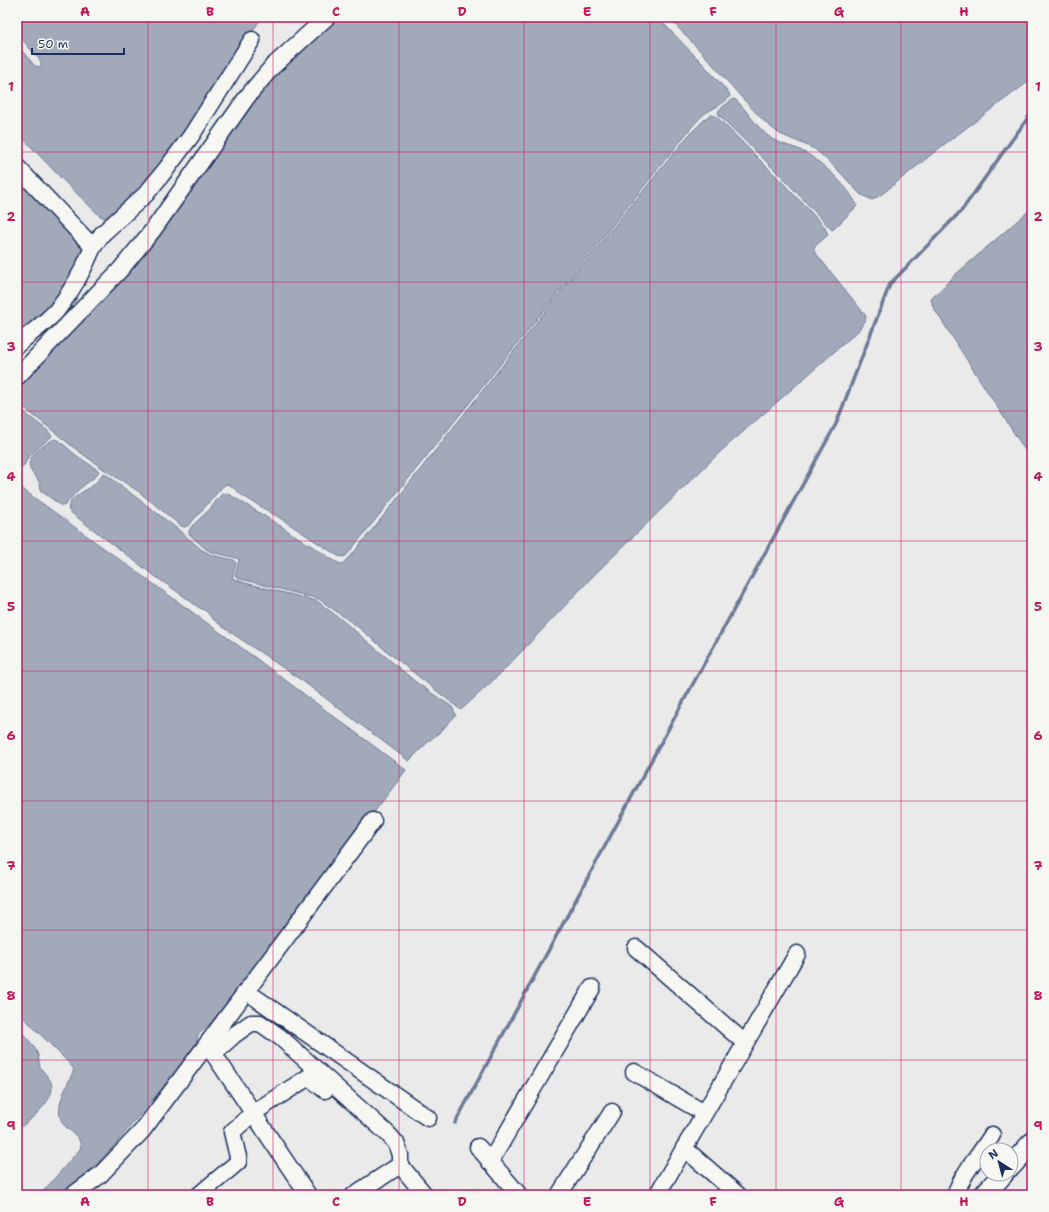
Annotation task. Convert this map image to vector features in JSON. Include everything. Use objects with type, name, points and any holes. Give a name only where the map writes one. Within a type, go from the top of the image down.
[{"type":"main road","points":[[1019,1157],[1032,1143]]},
{"type":"main road","points":[[984,1195],[996,1182]]},
{"type":"street","points":[[17,377],[89,304],[130,259],[182,191],[246,97],[272,66],[328,17]]},
{"type":"street","points":[[17,345],[57,310],[76,282],[93,247],[102,234],[146,194],[167,168],[195,130],[252,40]]},
{"type":"street","points":[[17,167],[93,247]]},
{"type":"street","points":[[73,1195],[100,1175],[142,1131],[210,1049],[246,991],[373,821]]},
{"type":"street","points":[[636,948],[745,1043]]},
{"type":"street","points":[[657,1195],[797,954]]},
{"type":"street","points":[[490,1162],[592,988]]},
{"type":"street","points":[[246,991],[428,1118]]},
{"type":"street","points":[[210,1049],[251,1023],[260,1023],[280,1037],[392,1138],[400,1154],[400,1166],[426,1195]]},
{"type":"street","points":[[210,1049],[308,1195]]},
{"type":"street","points":[[634,1072],[704,1113]]},
{"type":"street","points":[[199,1195],[238,1162],[232,1132],[253,1113],[307,1078],[310,1078],[333,1096],[343,1094]]},
{"type":"street","points":[[559,1195],[612,1112]]},
{"type":"street","points":[[955,1195],[959,1183],[992,1135]]},
{"type":"street","points":[[478,1147],[519,1195]]},
{"type":"street","points":[[684,1148],[738,1195]]},
{"type":"street","points":[[354,1195],[400,1166]]},
{"type":"water","points":[[23,17],[263,17],[154,178],[126,204],[105,218],[100,216],[60,177],[17,132],[17,45],[35,66],[41,67],[41,62],[19,34],[17,22]]},
{"type":"water","points":[[326,17],[657,17],[703,64],[730,96],[723,103],[709,111],[697,121],[686,134],[346,556],[343,557],[338,556],[243,496],[227,484],[223,486],[190,524],[185,527],[181,526],[138,491],[77,450],[17,402],[17,379],[98,295],[232,115]]},
{"type":"water","points":[[668,17],[1032,17],[1032,79],[942,146],[882,194],[872,200],[860,194],[839,171],[815,149],[780,134],[767,124]]},
{"type":"water","points":[[733,99],[739,103],[759,127],[772,139],[798,149],[815,159],[832,173],[847,190],[857,206],[836,227],[832,230],[784,179],[720,116],[718,113],[719,110]]},
{"type":"water","points":[[711,115],[716,116],[824,226],[828,235],[814,247],[814,251],[866,316],[865,321],[858,331],[720,452],[594,575],[501,673],[461,710],[358,627],[319,599],[237,578],[235,576],[239,560],[237,558],[212,552],[206,549],[189,534],[192,526],[211,508],[222,494],[227,493],[338,563],[342,564],[355,551],[393,504],[567,284],[688,136],[707,117]]},
{"type":"water","points":[[17,170],[87,243],[66,292],[17,338]]},
{"type":"water","points":[[1032,208],[1032,461],[933,307],[931,299],[955,275]]},
{"type":"water","points":[[17,407],[48,431],[52,436],[29,456],[23,467],[20,469],[17,468]]},
{"type":"water","points":[[54,439],[58,440],[99,471],[96,476],[78,490],[65,505],[62,506],[41,491],[40,483],[31,471],[29,464],[33,455],[37,451]]},
{"type":"water","points":[[103,473],[175,527],[202,550],[212,555],[234,560],[236,563],[232,578],[245,583],[317,601],[417,683],[452,707],[456,715],[409,761],[304,682],[226,629],[214,620],[206,611],[156,577],[69,511],[70,503],[94,484]]},
{"type":"water","points":[[17,482],[25,491],[254,657],[406,770],[255,970],[234,993],[211,1023],[198,1035],[194,1050],[98,1163],[68,1188],[52,1195],[40,1195],[81,1148],[78,1138],[66,1127],[60,1114],[62,1099],[74,1069],[17,1011]]},
{"type":"water","points":[[17,1028],[34,1047],[38,1055],[40,1067],[50,1080],[52,1088],[51,1094],[44,1106],[17,1130]]},
{"type":"waterway","points":[[455,1123],[683,702],[836,424],[890,284],[962,210],[1032,112]]}]
